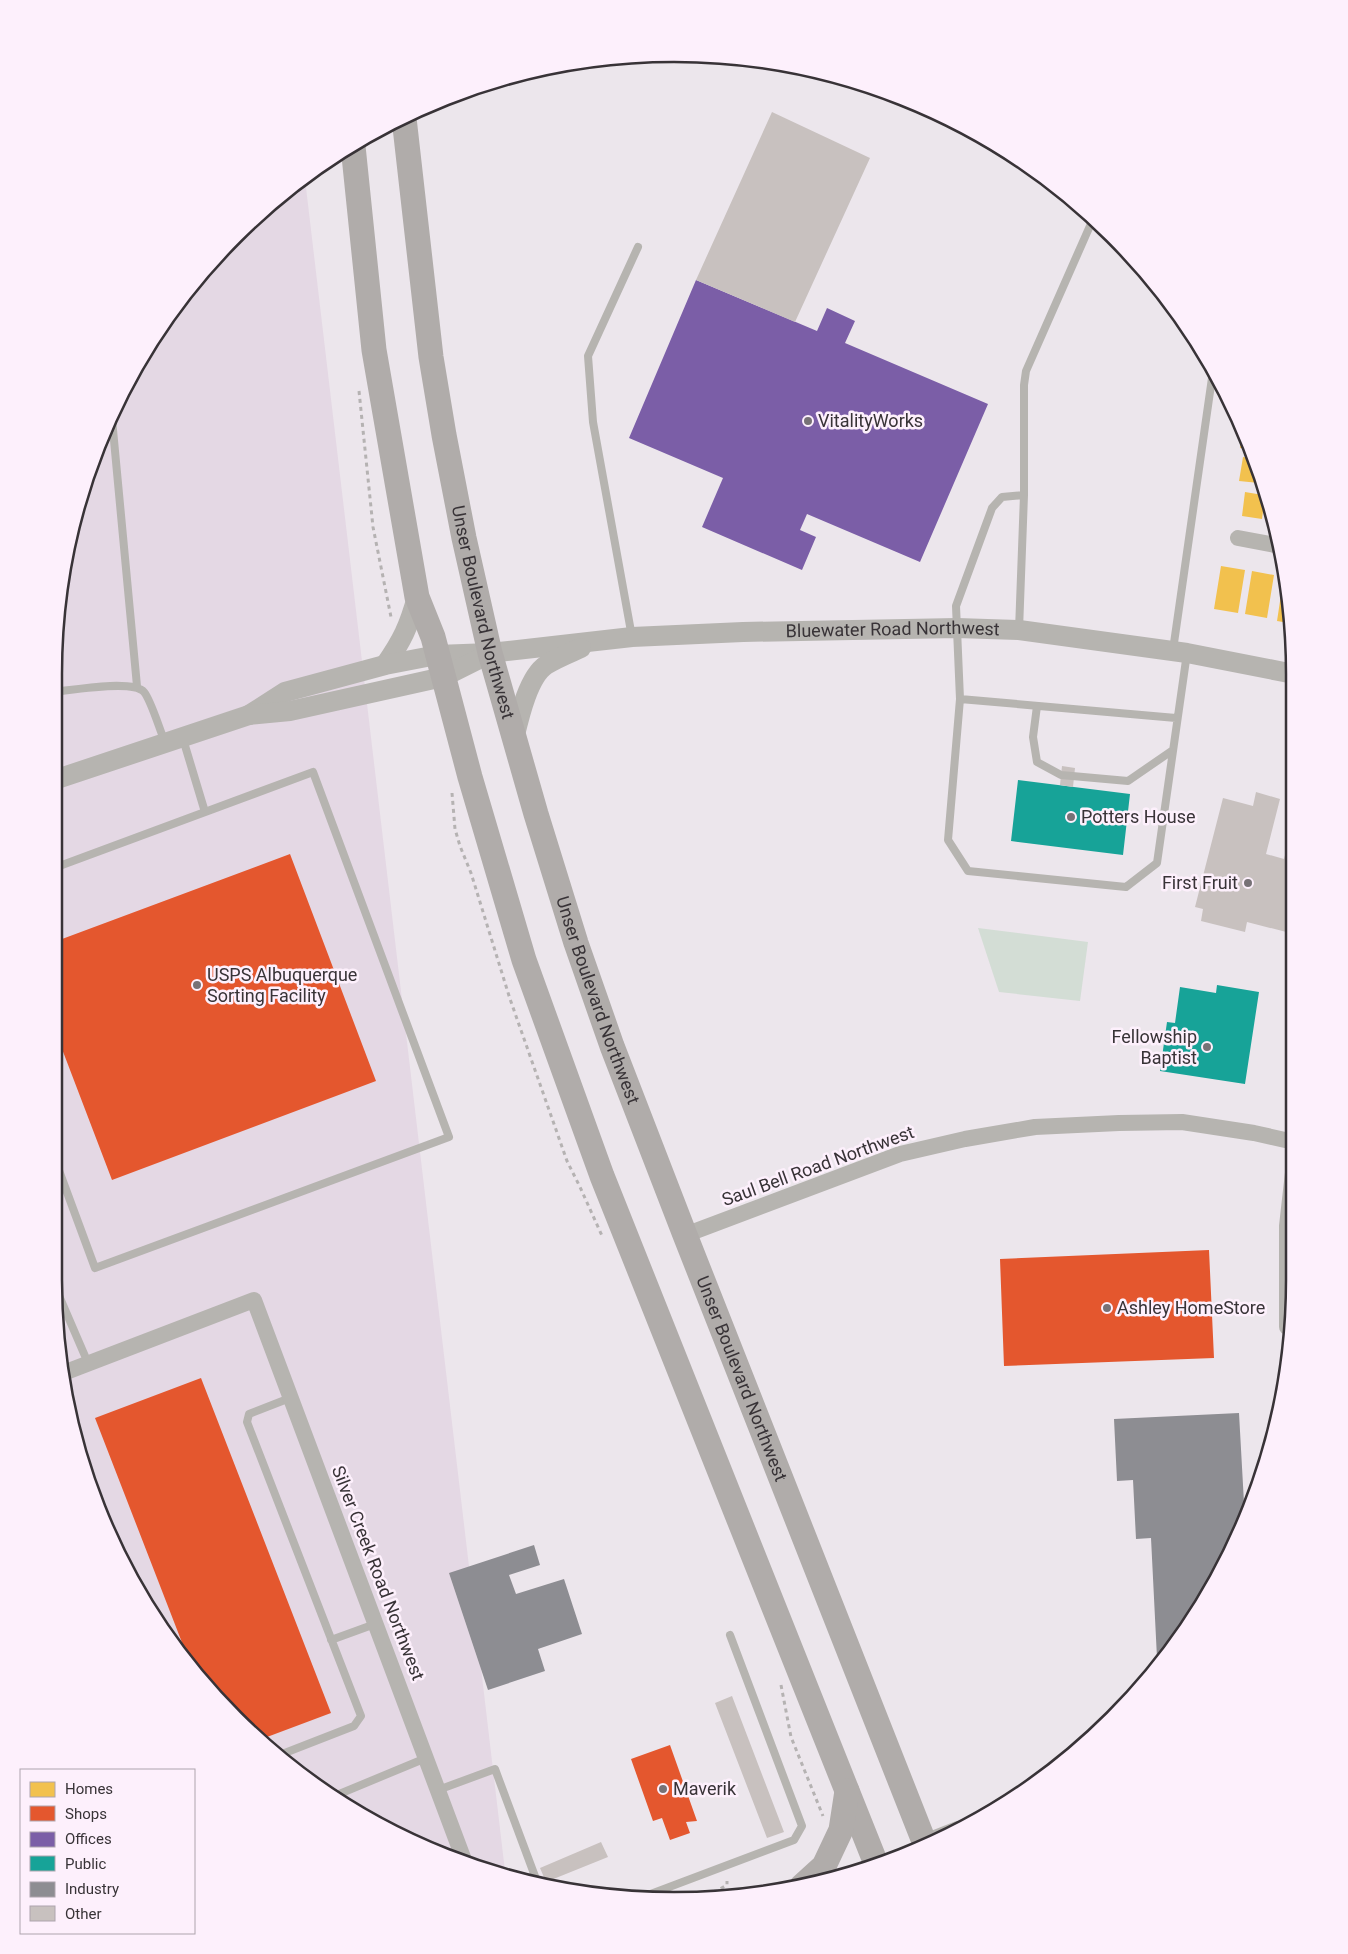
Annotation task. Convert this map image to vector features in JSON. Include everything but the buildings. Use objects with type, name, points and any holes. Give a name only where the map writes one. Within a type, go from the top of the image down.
[{"type":"main road","name":"Unser Boulevard Northwest","points":[[405,126],[431,357],[444,435],[464,538],[490,653],[514,739],[576,943],[612,1046],[684,1236],[922,1838]]},
{"type":"main road","points":[[353,154],[374,350],[417,597],[433,637],[470,778],[524,960],[602,1176],[874,1858]]},
{"type":"main road","points":[[814,1875],[824,1866],[841,1830],[848,1791]]},
{"type":"street","points":[[1238,538],[1272,544]]},
{"type":"street","points":[[385,665],[403,639],[417,597]]},
{"type":"street","name":"Bluewater Road Northwest","points":[[62,777],[249,715],[290,711],[490,653],[632,637],[743,632],[957,628],[1019,630],[1180,653],[1286,673]]},
{"type":"street","points":[[514,739],[522,705],[530,687],[544,666],[592,642]]},
{"type":"street","name":"Bluewater Road Northwest","points":[[249,715],[285,692],[385,665],[440,666]]},
{"type":"street","name":"Saul Bell Road Northwest","points":[[684,1236],[900,1154],[965,1139],[1035,1127],[1182,1122],[1254,1133],[1286,1140]]},
{"type":"street","name":"Silver Creek Road Northwest","points":[[88,1363],[254,1300],[461,1853]]},
{"type":"street","points":[[70,1371],[88,1363]]},
{"type":"lane","points":[[1019,630],[1024,494],[1024,385],[1026,371],[1089,226]]},
{"type":"lane","points":[[632,637],[593,422],[588,356],[638,247]]},
{"type":"lane","points":[[1024,494],[1002,497],[992,508],[956,606],[960,699],[948,840],[968,871],[1126,887],[1157,863],[1176,718],[1180,653],[1212,383]]},
{"type":"lane","points":[[113,431],[137,686]]},
{"type":"lane","points":[[62,691],[124,685],[137,686],[145,693],[174,740],[205,812]]},
{"type":"lane","points":[[960,699],[1176,718]]},
{"type":"lane","points":[[1037,706],[1033,737],[1037,762],[1061,775],[1128,780],[1172,750]]},
{"type":"lane","points":[[62,865],[313,772],[450,1137],[95,1268],[62,1179]]},
{"type":"lane","points":[[63,1306],[88,1363]]},
{"type":"lane","points":[[286,1752],[354,1726],[360,1716],[247,1422],[249,1414],[290,1398]]},
{"type":"lane","points":[[331,1640],[375,1624]]},
{"type":"lane","points":[[659,1891],[794,1840],[802,1826],[730,1636]]},
{"type":"lane","points":[[342,1793],[426,1758]]},
{"type":"lane","points":[[438,1790],[495,1769],[534,1875]]},
{"type":"path","points":[[720,1889],[728,1884],[727,1881]]},
{"type":"shaded area","points":[[306,186],[505,1867],[440,1845],[368,1810],[302,1765],[271,1740],[214,1683],[189,1652],[144,1586],[109,1514],[83,1438],[68,1360],[62,1280],[62,674],[68,594],[74,555],[95,477],[109,440],[144,368],[189,302],[214,271],[271,214]]},
{"type":"shaded area","points":[[978,928],[1088,942],[1080,1001],[999,992]]},
{"type":"place","name":"VitalityWorks","points":[[808,421]]},
{"type":"place","name":"Potters House","points":[[1071,817]]},
{"type":"place","name":"First Fruit","points":[[1248,883]]},
{"type":"place","name":"USPS Albuquerque Sorting Facility","points":[[197,985]]},
{"type":"place","name":"Fellowship Baptist","points":[[1207,1047]]},
{"type":"place","name":"Ashley HomeStore","points":[[1107,1308]]},
{"type":"place","name":"Maverik","points":[[663,1789]]}]
